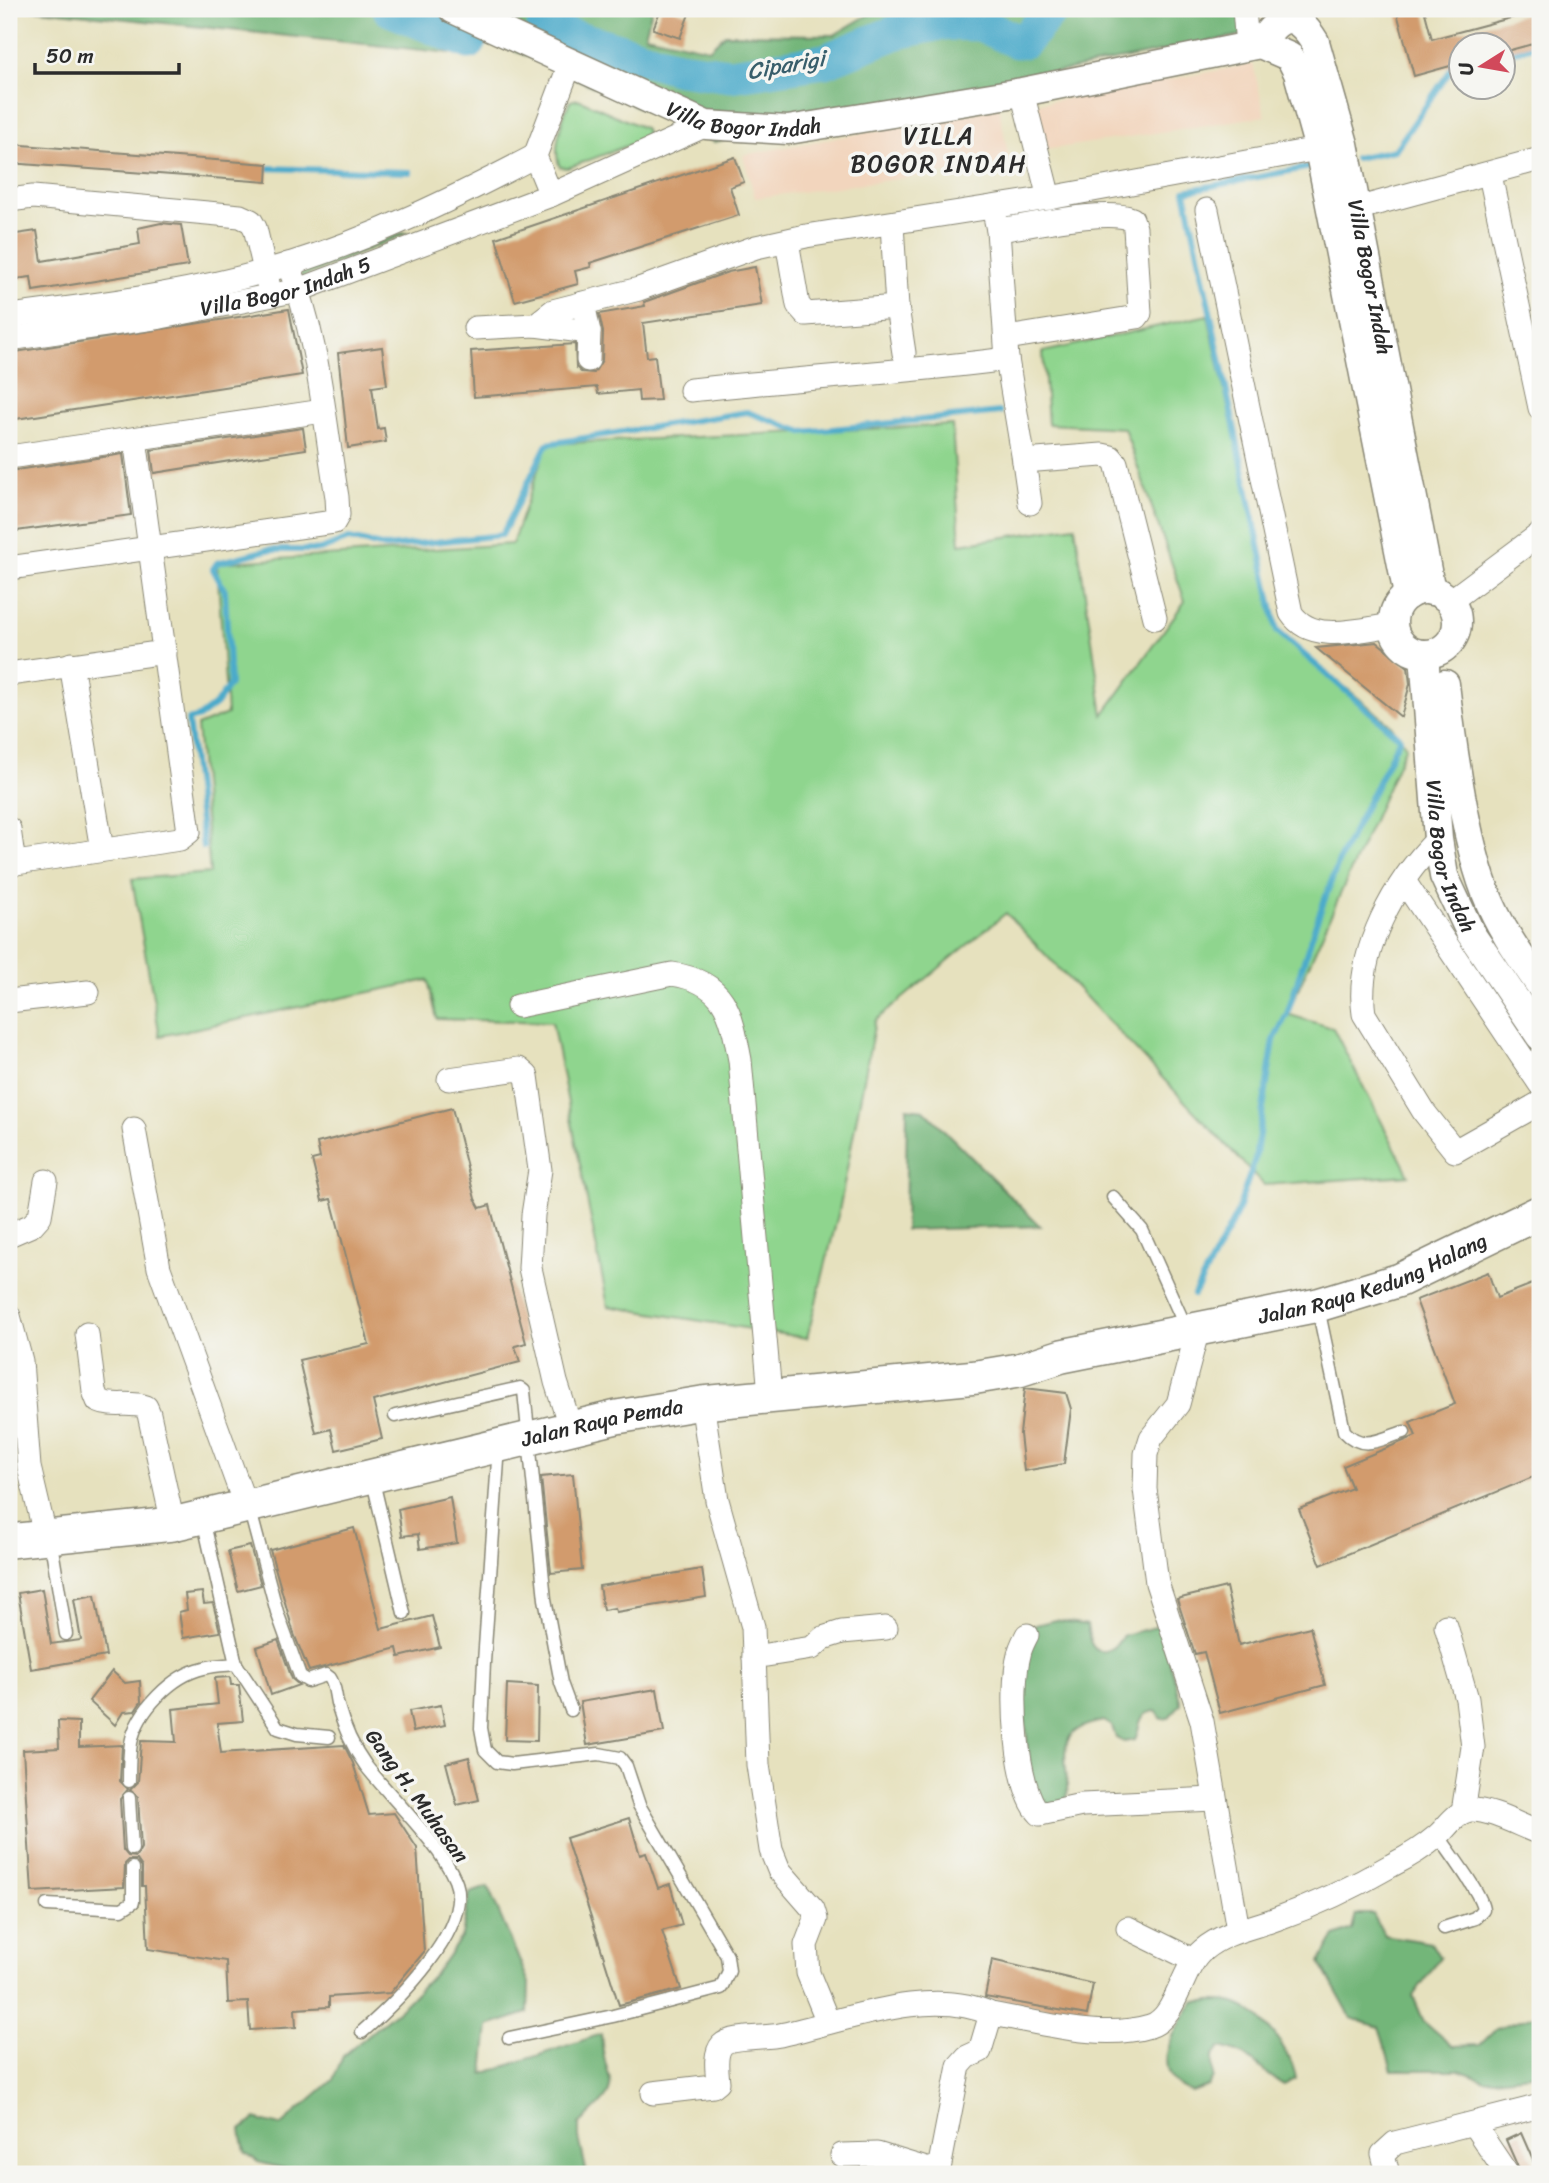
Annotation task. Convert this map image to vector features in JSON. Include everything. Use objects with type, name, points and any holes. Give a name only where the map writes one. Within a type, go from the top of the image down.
[{"type":"main road","name":"Jalan Raya Kedung Halang","points":[[1193,1330],[1318,1304],[1401,1280],[1539,1214]]},
{"type":"main road","name":"Jalan Raya Pemda","points":[[9,1541],[46,1539],[188,1521],[371,1474],[617,1417],[770,1394],[977,1377],[1193,1330]]},
{"type":"street","points":[[1244,9],[1254,45]]},
{"type":"street","name":"Villa Bogor Indah","points":[[470,12],[570,64],[706,125],[788,130],[1022,92],[1254,45],[1290,57],[1331,146],[1343,212],[1429,596],[1456,628],[1433,652],[1440,724],[1438,839],[1444,876],[1452,900],[1471,934],[1540,1036]]},
{"type":"street","points":[[551,195],[535,156],[570,64]]},
{"type":"street","points":[[1022,92],[1049,198]]},
{"type":"street","name":"Villa Bogor Indah 5","points":[[9,339],[299,290],[551,195],[706,125]]},
{"type":"street","points":[[535,325],[554,311],[639,289],[756,247],[1049,198],[1331,146]]},
{"type":"street","name":"Villa Bogor Indah 5","points":[[9,316],[142,299],[265,271],[406,220],[535,156]]},
{"type":"street","points":[[1343,212],[1490,175],[1540,159]]},
{"type":"street","points":[[1490,175],[1540,408]]},
{"type":"street","points":[[9,200],[33,197],[240,216],[251,221],[255,228],[270,297]]},
{"type":"street","points":[[993,206],[998,230],[1007,349],[1030,503]]},
{"type":"street","points":[[1207,210],[1291,614],[1296,621],[1311,630],[1326,633],[1393,625]]},
{"type":"street","points":[[691,390],[791,379],[900,373],[1137,317],[1140,313],[1135,228],[1132,219],[1106,216],[998,230]]},
{"type":"street","points":[[406,220],[421,245]]},
{"type":"street","points":[[892,223],[897,307],[904,353]]},
{"type":"street","points":[[788,241],[798,305],[806,314],[897,307]]},
{"type":"street","points":[[9,568],[334,522],[338,515],[337,497],[323,411],[299,290],[288,264]]},
{"type":"street","points":[[583,303],[589,332],[588,360]]},
{"type":"street","points":[[475,328],[535,325],[589,332]]},
{"type":"street","points":[[9,457],[323,411]]},
{"type":"street","points":[[9,829],[12,864],[180,839],[186,837],[189,832],[135,439]]},
{"type":"street","points":[[1024,461],[1102,455],[1111,457],[1116,463],[1156,618]]},
{"type":"street","points":[[1433,652],[1403,646],[1393,625],[1396,608],[1429,596],[1540,534]]},
{"type":"street","points":[[9,674],[165,652]]},
{"type":"street","points":[[71,664],[102,850]]},
{"type":"street","name":"Villa Bogor Indah","points":[[1440,724],[1486,894],[1503,929],[1540,985]]},
{"type":"street","points":[[1438,839],[1404,881],[1387,912],[1367,962],[1362,996],[1364,1014],[1424,1112],[1455,1152],[1540,1103]]},
{"type":"street","points":[[1404,881],[1538,1076]]},
{"type":"street","points":[[518,1006],[671,974],[687,976],[712,988],[725,1002],[732,1018],[740,1060],[770,1394]]},
{"type":"street","points":[[9,1001],[88,992]]},
{"type":"street","points":[[449,1079],[519,1069],[527,1076],[540,1170],[532,1226],[530,1268],[553,1370],[571,1429]]},
{"type":"street","points":[[134,1129],[159,1268],[168,1299],[248,1507]]},
{"type":"street","points":[[9,1235],[32,1225],[40,1216],[46,1181]]},
{"type":"street","points":[[9,1316],[21,1361],[29,1467],[46,1539]]},
{"type":"street","points":[[1193,1330],[1178,1404],[1151,1438],[1146,1454],[1145,1489],[1157,1583],[1202,1721],[1238,1930]]},
{"type":"street","points":[[87,1334],[98,1401],[146,1407],[188,1521]]},
{"type":"street","points":[[702,1403],[717,1500],[748,1604],[754,1657],[758,1765],[771,1850],[779,1870],[813,1909],[816,1919],[806,1942],[808,1973],[828,2022]]},
{"type":"street","points":[[1446,1626],[1467,1699],[1474,1747],[1463,1812]]},
{"type":"street","points":[[754,1657],[812,1648],[823,1638],[842,1632],[886,1628]]},
{"type":"street","points":[[1027,1634],[1018,1655],[1014,1722],[1030,1794],[1040,1814],[1082,1805],[1214,1799]]},
{"type":"street","points":[[653,2093],[713,2086],[718,2082],[717,2054],[723,2044],[730,2040],[779,2035],[881,2010],[936,2005],[979,2008],[991,2014],[1111,2031],[1150,2026],[1165,2017],[1193,1960],[1203,1950],[1238,1930],[1277,1919],[1390,1866],[1438,1835],[1463,1812],[1471,1810],[1490,1815],[1540,1833]]},
{"type":"street","points":[[1128,1928],[1193,1960]]},
{"type":"street","points":[[842,2155],[877,2154],[926,2169],[939,2169],[959,2066],[967,2057],[980,2051],[991,2014]]},
{"type":"street","points":[[1388,2174],[1384,2170],[1383,2154],[1395,2143],[1540,2106]]},
{"type":"street","points":[[1474,2125],[1507,2174]]},
{"type":"lane","points":[[1113,1197],[1142,1230],[1193,1330]]},
{"type":"lane","points":[[1318,1304],[1345,1431],[1353,1440],[1363,1444],[1404,1432]]},
{"type":"lane","points":[[395,1416],[520,1388],[527,1402],[514,1442],[483,1675],[481,1728],[485,1750],[497,1762],[512,1764],[599,1754],[621,1758],[639,1805],[727,1956],[729,1970],[721,1988],[613,2016],[509,2038]]},
{"type":"lane","points":[[514,1442],[551,1639],[561,1683],[571,1710]]},
{"type":"lane","points":[[371,1474],[404,1613]]},
{"type":"lane","name":"Gang H. Muhasan","points":[[248,1507],[277,1612],[300,1676],[308,1681],[326,1675],[330,1678],[344,1724],[359,1754],[450,1870],[459,1891],[449,1931],[438,1949],[392,2007],[362,2032]]},
{"type":"lane","points":[[188,1521],[236,1664],[278,1728],[297,1734],[329,1737]]},
{"type":"lane","points":[[46,1539],[53,1555],[66,1634]]},
{"type":"lane","points":[[129,1781],[131,1740],[143,1716],[166,1689],[180,1677],[204,1667],[236,1664]]},
{"type":"lane","points":[[129,1798],[132,1849]]},
{"type":"lane","points":[[1438,1835],[1462,1874],[1480,1893],[1483,1909],[1475,1917],[1444,1928]]},
{"type":"lane","points":[[47,1905],[122,1909],[133,1902],[133,1868]]},
{"type":"shaded area","points":[[1253,64],[1265,116],[1045,150],[1031,105]]},
{"type":"shaded area","points":[[999,108],[1010,164],[755,198],[743,155]]},
{"type":"green space","points":[[31,9],[443,9],[479,22],[495,9],[652,9],[645,35],[709,49],[725,34],[834,35],[878,9],[1247,9],[1261,31],[714,142],[483,36],[469,42],[469,55]]},
{"type":"green space","points":[[578,99],[644,128],[648,138],[568,168],[560,167],[557,152],[561,125],[570,101]]},
{"type":"green space","points":[[408,233],[302,277],[300,272]]},
{"type":"green space","points":[[1208,315],[1277,631],[1390,724],[1406,746],[1287,1014],[1333,1028],[1409,1175],[1264,1185],[1006,913],[875,1021],[839,1211],[807,1338],[608,1306],[552,1022],[437,1019],[428,980],[160,1036],[132,879],[210,873],[197,726],[227,714],[217,563],[512,544],[547,444],[952,425],[960,544],[1075,526],[1103,715],[1185,601],[1124,428],[1048,424],[1043,352]]},
{"type":"green space","points":[[907,1108],[924,1110],[1040,1226],[905,1230]]},
{"type":"green space","points":[[1055,1620],[1087,1625],[1091,1643],[1099,1651],[1113,1647],[1123,1635],[1160,1626],[1181,1704],[1168,1718],[1162,1719],[1156,1711],[1146,1714],[1135,1740],[1124,1742],[1116,1738],[1112,1726],[1104,1721],[1086,1725],[1075,1732],[1068,1739],[1066,1749],[1067,1799],[1052,1812],[1032,1787],[1019,1659],[1035,1625]]},
{"type":"green space","points":[[488,1887],[529,1983],[528,2013],[488,2026],[483,2074],[601,2034],[610,2083],[604,2099],[579,2124],[579,2138],[587,2174],[307,2174],[258,2162],[245,2152],[241,2130],[255,2119],[280,2126],[333,2080],[343,2056],[404,2005],[439,1969],[462,1936],[470,1893]]},
{"type":"green space","points":[[1356,1914],[1373,1914],[1384,1935],[1431,1943],[1440,1958],[1413,1996],[1424,2022],[1452,2046],[1480,2045],[1496,2029],[1540,2014],[1540,2074],[1485,2080],[1459,2070],[1392,2070],[1379,2027],[1351,2018],[1320,1962],[1335,1936],[1352,1929]]},
{"type":"green space","points":[[1195,2001],[1230,2002],[1255,2014],[1282,2045],[1296,2079],[1284,2085],[1248,2058],[1220,2047],[1213,2056],[1213,2078],[1208,2086],[1192,2092],[1177,2085],[1169,2075],[1166,2064],[1168,2051],[1179,2025]]},
{"type":"building","points":[[661,9],[673,9],[689,14],[680,38],[653,29]]},
{"type":"building","points":[[1396,9],[1424,9],[1432,39],[1448,35],[1448,67],[1414,76]]},
{"type":"building","points":[[1540,10],[1540,42],[1518,48],[1518,32],[1458,32]]},
{"type":"building","points":[[9,144],[268,164],[267,182],[9,163]]},
{"type":"building","points":[[735,157],[744,182],[730,187],[739,215],[590,263],[591,267],[575,271],[578,284],[515,301],[496,238]]},
{"type":"building","points":[[161,223],[181,225],[188,266],[33,291],[31,277],[9,280],[9,235],[37,231],[42,261],[140,244],[138,228]]},
{"type":"building","points":[[755,267],[762,305],[643,323],[647,357],[655,356],[660,400],[639,401],[638,390],[598,394],[597,387],[474,397],[471,351],[575,344],[576,367],[581,372],[594,373],[602,360],[603,332],[599,314],[645,306],[644,302],[728,272]]},
{"type":"building","points":[[289,309],[302,375],[9,420],[9,353]]},
{"type":"building","points":[[382,347],[387,385],[372,387],[378,429],[384,428],[386,442],[348,448],[338,353]]},
{"type":"building","points":[[303,428],[306,449],[154,473],[151,450]]},
{"type":"building","points":[[123,454],[131,515],[9,532],[9,471]]},
{"type":"building","points":[[1377,642],[1408,667],[1410,684],[1401,717],[1316,648]]},
{"type":"building","points":[[452,1108],[475,1199],[480,1208],[490,1205],[526,1343],[515,1346],[520,1362],[373,1401],[382,1439],[336,1450],[331,1429],[316,1433],[299,1360],[369,1344],[331,1199],[322,1201],[312,1160],[320,1158],[317,1143]]},
{"type":"building","points":[[1488,1272],[1497,1298],[1540,1281],[1540,1474],[1321,1565],[1299,1509],[1352,1488],[1343,1466],[1416,1436],[1410,1422],[1455,1404],[1416,1300]]},
{"type":"building","points":[[1025,1388],[1066,1393],[1071,1409],[1064,1464],[1024,1471],[1020,1434]]},
{"type":"building","points":[[573,1474],[582,1570],[551,1573],[541,1477]]},
{"type":"building","points":[[450,1497],[457,1543],[420,1549],[418,1534],[402,1536],[398,1509]]},
{"type":"building","points":[[354,1528],[381,1629],[432,1616],[440,1647],[399,1657],[397,1648],[309,1671],[294,1634],[270,1550]]},
{"type":"building","points":[[250,1546],[261,1585],[238,1591],[228,1551]]},
{"type":"building","points":[[702,1569],[706,1597],[616,1612],[615,1608],[603,1610],[599,1586]]},
{"type":"building","points":[[1226,1587],[1239,1645],[1310,1627],[1325,1685],[1220,1713],[1204,1652],[1195,1654],[1177,1599]]},
{"type":"building","points":[[42,1589],[51,1644],[81,1640],[74,1599],[95,1595],[106,1656],[31,1669],[18,1593]]},
{"type":"building","points":[[202,1592],[204,1604],[213,1603],[220,1632],[183,1638],[179,1612],[187,1610],[185,1594]]},
{"type":"building","points":[[278,1640],[292,1679],[299,1685],[271,1695],[257,1647]]},
{"type":"building","points":[[112,1671],[125,1683],[140,1681],[141,1702],[135,1711],[123,1712],[115,1725],[89,1701]]},
{"type":"building","points":[[230,1677],[231,1685],[239,1685],[243,1721],[217,1723],[221,1753],[344,1745],[353,1763],[369,1815],[394,1813],[417,1848],[424,1952],[390,1993],[329,1997],[329,2007],[295,2009],[296,2027],[250,2030],[248,2002],[228,2003],[226,1961],[148,1949],[145,1886],[142,1886],[142,1867],[137,1860],[129,1860],[125,1864],[124,1887],[32,1892],[23,1750],[59,1748],[58,1721],[79,1722],[79,1747],[122,1745],[120,1781],[128,1789],[120,1799],[123,1850],[128,1856],[136,1857],[141,1848],[138,1797],[130,1790],[138,1782],[141,1741],[176,1742],[173,1709],[218,1704],[215,1678]]},
{"type":"building","points":[[507,1684],[538,1686],[537,1741],[505,1740]]},
{"type":"building","points":[[657,1689],[664,1732],[587,1745],[580,1702]]},
{"type":"building","points":[[441,1705],[445,1725],[413,1732],[409,1711]]},
{"type":"building","points":[[469,1757],[479,1800],[457,1805],[446,1763]]},
{"type":"building","points":[[629,1818],[640,1855],[646,1853],[658,1888],[670,1884],[682,1925],[662,1931],[681,1989],[619,2005],[566,1838]]},
{"type":"building","points":[[992,1960],[1093,1984],[1087,2015],[985,1997]]},
{"type":"building","points":[[1521,2133],[1539,2174],[1521,2174],[1506,2140]]},
{"type":"waterway","name":"Ciparigi","points":[[390,9],[469,42]]},
{"type":"waterway","name":"Ciparigi","points":[[544,28],[679,68],[730,75],[825,61],[897,32],[940,23],[980,24],[1016,41],[1024,41],[1052,9]]},
{"type":"waterway","points":[[1518,50],[1540,44]]},
{"type":"waterway","points":[[1355,158],[1395,150],[1448,74]]},
{"type":"waterway","points":[[1194,1295],[1237,1213],[1255,1159],[1274,1040],[1287,1014],[1340,858],[1400,738],[1277,631],[1185,191],[1316,166]]},
{"type":"waterway","points":[[262,168],[410,172]]},
{"type":"waterway","points":[[203,847],[188,720],[199,717],[216,704],[230,684],[225,591],[213,569],[217,563],[267,550],[320,550],[349,539],[386,547],[502,535],[547,444],[747,412],[803,432],[1000,412]]},
{"type":"district","name":"VILLA BOGOR INDAH","points":[[939,150]]}]
